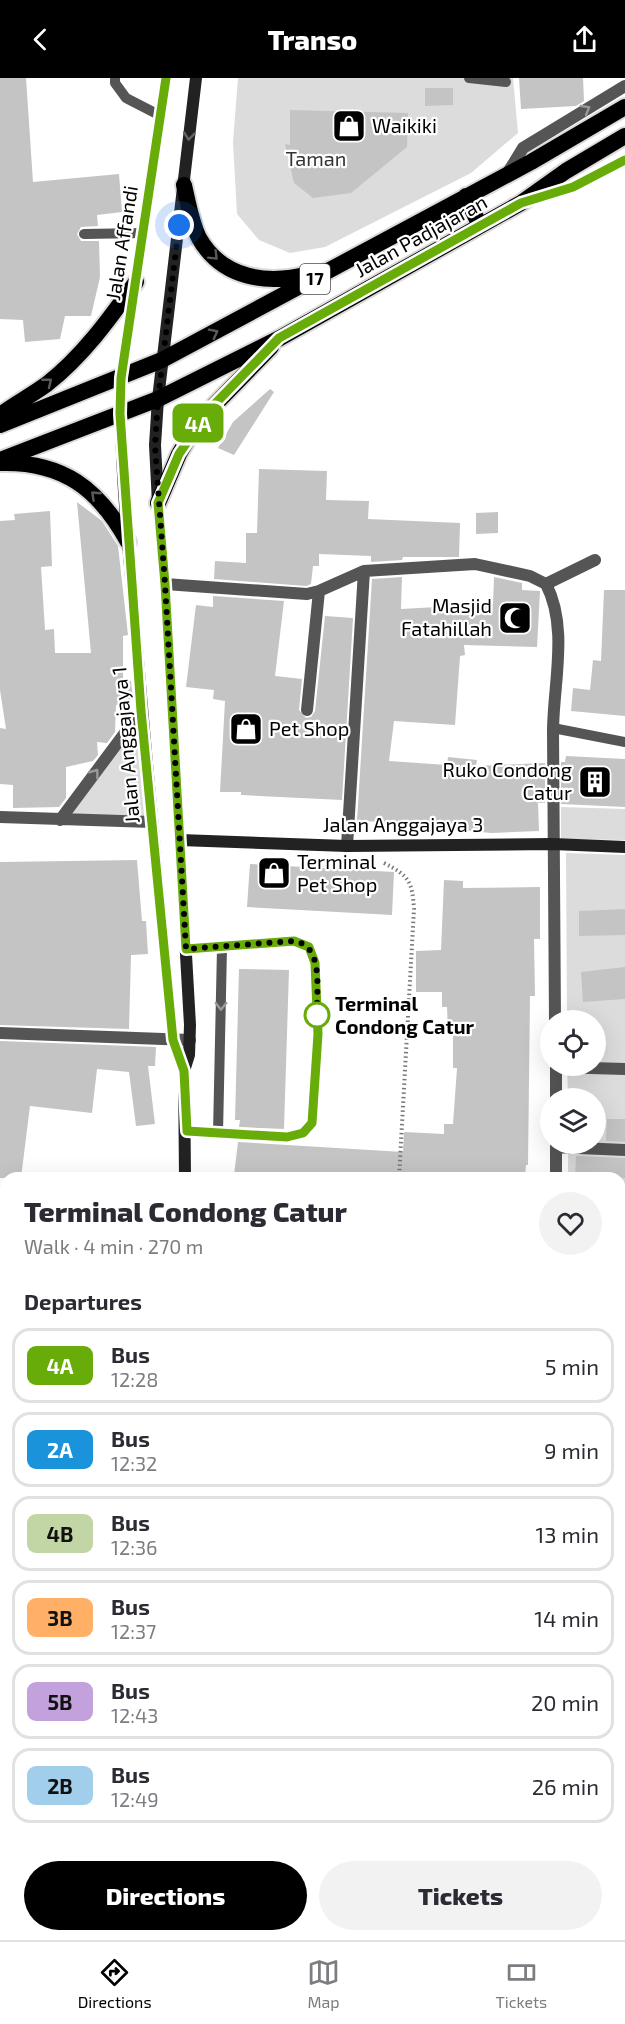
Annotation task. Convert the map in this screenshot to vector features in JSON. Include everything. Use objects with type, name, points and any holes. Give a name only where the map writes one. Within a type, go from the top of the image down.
[{"type":"highway","name":"Jalan Padjajaran","points":[[0,425],[162,360],[560,146],[625,107]]},
{"type":"highway","name":"Jalan Padjajaran","points":[[0,461],[158,399],[279,338],[521,203],[566,171],[625,136]]},
{"type":"highway","points":[[184,184],[199,238],[218,261],[234,272],[270,280],[289,280],[338,266]]},
{"type":"highway","points":[[466,196],[480,226]]},
{"type":"highway","points":[[0,415],[48,383],[76,356],[136,282]]},
{"type":"highway","points":[[158,503],[179,454],[198,422],[279,338]]},
{"type":"highway","points":[[0,461],[38,466],[74,478],[104,503],[128,542]]},
{"type":"main road","name":"Jalan Affandi","points":[[120,414],[121,378],[166,78]]},
{"type":"main road","points":[[158,399],[196,78]]},
{"type":"main road","name":"Jalan Anggajaya 1","points":[[158,399],[155,446],[165,584],[190,1040],[184,1071],[187,1131],[185,1172]]},
{"type":"main road","name":"Jalan Anggajaya 1","points":[[120,414],[142,710],[173,1040],[184,1071]]},
{"type":"main road","name":"Jalan Anggajaya 3","points":[[180,840],[347,846],[553,844],[625,847]]},
{"type":"street","points":[[507,174],[523,148],[625,86]]},
{"type":"street","points":[[521,203],[573,187],[625,160]]},
{"type":"street","points":[[546,584],[595,560]]},
{"type":"street","points":[[165,584],[307,594],[364,571],[475,564],[530,576],[546,584],[554,600],[558,638],[553,728],[555,1010]]},
{"type":"street","points":[[347,846],[364,571]]},
{"type":"street","points":[[307,710],[319,591]]},
{"type":"street","points":[[60,820],[142,710]]},
{"type":"street","points":[[0,817],[152,822]]},
{"type":"street","points":[[0,1033],[190,1040]]},
{"type":"street","points":[[606,1068],[625,1069]]},
{"type":"street","points":[[606,1149],[625,1150]]},
{"type":"street","points":[[556,1154],[556,1172]]},
{"type":"lane","points":[[115,78],[115,83],[126,98],[160,116]]},
{"type":"lane","points":[[469,78],[506,82]]},
{"type":"lane","points":[[84,234],[144,233]]},
{"type":"lane","points":[[553,728],[625,742]]},
{"type":"lane","points":[[186,949],[294,941],[309,947],[315,963],[318,1034],[312,1123],[303,1133],[287,1137],[187,1131]]},
{"type":"lane","points":[[218,1133],[222,948]]},
{"type":"path","points":[[377,860],[405,875],[412,887],[413,898],[399,1172]]},
{"type":"green space","name":"Taman","points":[[238,78],[513,78],[518,133],[471,173],[325,247],[290,253],[259,240],[237,214],[233,142]]},
{"type":"green space","points":[[141,711],[152,822],[60,820]]},
{"type":"green space","points":[[561,807],[625,809],[625,840],[561,839]]},
{"type":"green space","points":[[566,853],[625,855],[625,1172],[568,1172],[568,1154],[606,1154],[606,1088],[568,1088],[567,1076],[606,1076],[606,1010],[567,1010]]},
{"type":"building","points":[[0,78],[26,78],[33,182],[119,174],[122,212],[97,215],[98,226],[81,227],[77,234],[81,241],[99,241],[100,277],[91,316],[65,316],[60,339],[25,342],[23,320],[0,319]]},
{"type":"building","points":[[519,78],[583,78],[584,101],[576,106],[521,109]]},
{"type":"building","points":[[425,88],[453,88],[453,105],[425,106]]},
{"type":"building","points":[[290,110],[408,113],[407,147],[351,193],[313,198],[294,183],[285,144],[290,145]]},
{"type":"building","points":[[270,389],[274,392],[234,455],[218,448],[233,422]]},
{"type":"building","points":[[259,469],[327,471],[326,500],[369,501],[368,519],[460,523],[459,557],[403,557],[402,560],[371,562],[371,556],[319,554],[319,566],[313,566],[311,584],[306,586],[214,579],[215,561],[246,563],[246,533],[257,533]]},
{"type":"building","points":[[77,502],[102,521],[118,546],[128,635],[123,636],[123,681],[131,681],[133,700],[120,699],[120,705],[116,705],[115,732],[107,743],[97,742],[98,755],[93,761],[66,767],[66,798],[59,807],[13,808],[13,785],[0,784],[0,728],[6,729],[0,690],[0,521],[15,520],[14,514],[50,511],[52,566],[41,567],[45,630],[54,629],[55,653],[91,653]]},
{"type":"building","points":[[498,512],[498,533],[476,534],[476,513]]},
{"type":"building","points":[[402,577],[401,609],[493,604],[494,577],[522,583],[522,590],[540,591],[537,647],[464,645],[465,655],[460,656],[455,725],[394,721],[389,761],[447,765],[448,757],[477,760],[476,766],[545,763],[545,803],[538,803],[539,831],[491,833],[357,821],[372,579]]},
{"type":"building","points":[[604,590],[625,590],[625,716],[571,711],[573,688],[590,690],[593,660],[601,661]]},
{"type":"building","points":[[213,596],[284,601],[275,676],[302,679],[299,710],[306,718],[311,717],[315,711],[325,616],[353,618],[342,800],[220,792],[225,701],[213,699],[214,690],[186,687],[196,605],[213,607]]},
{"type":"building","name":"Ruko Condong Catur","points":[[566,756],[625,759],[625,807],[561,804],[561,762],[565,762]]},
{"type":"building","points":[[137,860],[142,921],[146,921],[148,954],[131,955],[129,1029],[0,1025],[0,862]]},
{"type":"building","points":[[250,864],[394,872],[392,915],[247,907]]},
{"type":"building","points":[[444,880],[463,881],[463,888],[540,887],[540,939],[534,939],[535,996],[530,996],[528,1165],[526,1165],[525,1172],[234,1172],[238,1142],[403,1152],[404,1132],[444,1134],[444,1124],[453,1124],[457,1068],[453,1068],[453,1031],[448,1032],[447,1007],[442,1007],[442,992],[416,992],[416,951],[441,950]]},
{"type":"building","points":[[625,909],[625,935],[579,936],[579,911]]},
{"type":"building","points":[[625,967],[625,999],[583,1002],[581,972]]},
{"type":"building","points":[[239,969],[289,970],[284,1129],[239,1127],[240,1120],[235,1120]]},
{"type":"building","points":[[0,1041],[156,1047],[155,1066],[148,1066],[155,1124],[136,1126],[129,1072],[97,1069],[92,1113],[30,1106],[22,1172],[0,1172]]},
{"type":"building","points":[[607,1119],[625,1119],[625,1142],[606,1141]]},
{"type":"building","points":[[576,1156],[625,1158],[625,1172],[575,1172]]},
{"type":"bus line","name":"4A","points":[[166,78],[121,378],[120,414],[123,483],[141,711],[173,1040],[184,1071],[187,1131],[287,1137],[303,1133],[312,1123],[318,1034],[315,963],[312,952],[305,944],[294,941],[186,949],[165,584],[158,503],[179,454],[198,422],[279,338],[521,203],[573,187],[625,160]]},
{"type":"place","name":"Waikiki","points":[[349,126]]},
{"type":"place","name":"Masjid Fatahillah","points":[[515,618]]},
{"type":"place","name":"Pet Shop","points":[[246,729]]},
{"type":"place","name":"Ruko Condong Catur","points":[[595,782]]},
{"type":"place","name":"Terminal Pet Shop","points":[[274,873]]},
{"type":"place","name":"Terminal Condong Catur","points":[[317,1015]]},
{"type":"route","points":[[179,225],[158,399],[155,446],[186,949],[294,941],[305,944],[312,952],[315,963],[317,1015]]}]
